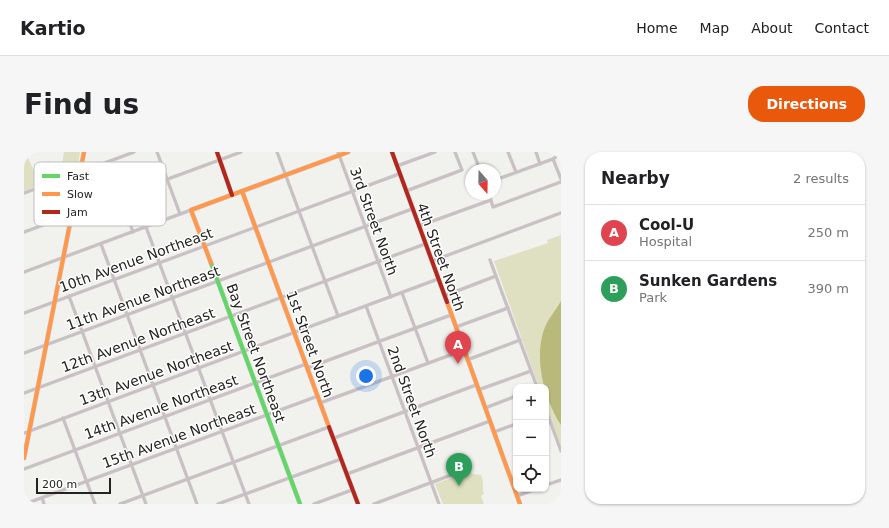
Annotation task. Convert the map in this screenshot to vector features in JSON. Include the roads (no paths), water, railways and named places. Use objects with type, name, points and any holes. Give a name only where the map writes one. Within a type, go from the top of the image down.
[{"type":"street","points":[[82,162],[84,152]]},
{"type":"street","points":[[108,162],[134,152]]},
{"type":"street","points":[[157,152],[161,162]]},
{"type":"street","points":[[217,152],[232,195]]},
{"type":"street","points":[[180,214],[167,180],[241,152]]},
{"type":"street","points":[[277,152],[338,316]]},
{"type":"street","points":[[166,219],[338,154],[348,152]]},
{"type":"street","name":"4th Street North","points":[[392,152],[520,504]]},
{"type":"street","points":[[397,166],[435,152]]},
{"type":"street","points":[[406,191],[462,170],[455,152]]},
{"type":"street","points":[[473,152],[478,164]]},
{"type":"street","points":[[508,152],[516,172]]},
{"type":"street","points":[[536,152],[540,164]]},
{"type":"street","points":[[501,178],[553,159],[561,153]]},
{"type":"street","name":"3rd Street North","points":[[338,154],[391,297]]},
{"type":"street","points":[[419,226],[491,200],[493,207],[561,180],[553,159]]},
{"type":"street","name":"10th Avenue Northeast","points":[[24,312],[399,174]]},
{"type":"street","points":[[24,193],[34,189]]},
{"type":"street","name":"1st Street North","points":[[242,191],[358,504]]},
{"type":"street","name":"11th Avenue Northeast","points":[[24,353],[412,209]]},
{"type":"street","name":"Bay Street Northeast","points":[[191,210],[300,504]]},
{"type":"street","points":[[431,261],[561,213]]},
{"type":"street","points":[[24,232],[41,226]]},
{"type":"street","points":[[24,458],[70,226]]},
{"type":"street","points":[[131,226],[133,232]]},
{"type":"street","points":[[24,272],[146,227],[249,504]]},
{"type":"street","points":[[101,244],[197,504]]},
{"type":"street","name":"12th Avenue Northeast","points":[[24,393],[425,244]]},
{"type":"street","points":[[490,260],[536,384]]},
{"type":"street","points":[[444,296],[496,276]]},
{"type":"street","name":"13th Avenue Northeast","points":[[24,432],[438,279]]},
{"type":"street","name":"3rd Street North","points":[[402,293],[428,363]]},
{"type":"street","points":[[69,296],[146,504]]},
{"type":"street","name":"2nd Street North","points":[[366,306],[439,504]]},
{"type":"street","points":[[455,327],[508,308]]},
{"type":"street","name":"14th Avenue Northeast","points":[[24,469],[255,383],[451,315]]},
{"type":"street","points":[[467,360],[520,340]]},
{"type":"street","points":[[320,403],[464,350]]},
{"type":"street","points":[[478,390],[531,371]]},
{"type":"street","points":[[333,438],[476,385]]},
{"type":"street","name":"15th Avenue Northeast","points":[[25,504],[318,396]]},
{"type":"street","points":[[485,408],[513,397]]},
{"type":"street","points":[[63,418],[95,504]]},
{"type":"street","points":[[549,420],[561,451]]},
{"type":"street","points":[[346,474],[490,421]]},
{"type":"street","points":[[494,432],[513,425]]},
{"type":"street","points":[[120,504],[329,427]]},
{"type":"street","points":[[218,504],[341,459]]},
{"type":"street","points":[[374,504],[462,471]]},
{"type":"street","points":[[549,484],[561,480]]},
{"type":"street","points":[[314,504],[352,490]]},
{"type":"street","points":[[517,496],[528,492]]},
{"type":"street","points":[[42,498],[44,504]]},
{"type":"place","name":"Cool-U","points":[[458,364]]},
{"type":"place","name":"Sunken Gardens","points":[[459,486]]}]
